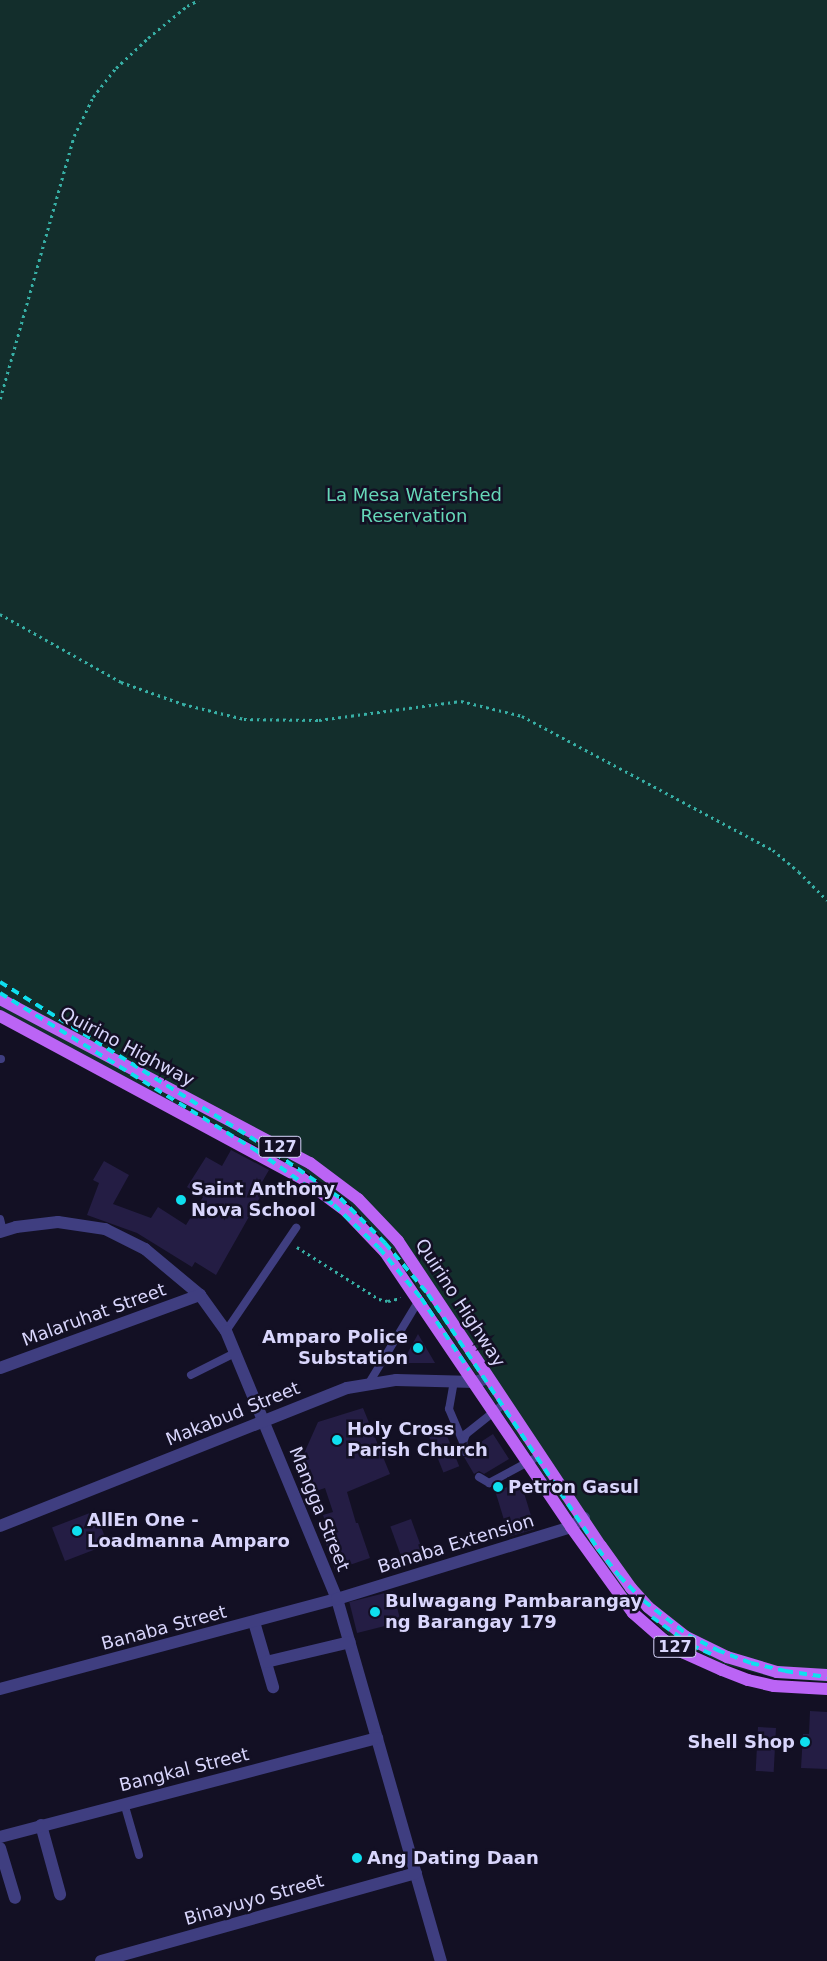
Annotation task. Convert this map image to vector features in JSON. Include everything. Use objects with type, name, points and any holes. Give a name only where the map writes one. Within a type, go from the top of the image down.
[{"type":"main road","name":"Quirino Highway","points":[[0,999],[310,1163],[358,1199],[398,1241],[488,1378],[631,1588],[648,1607],[678,1632],[707,1648],[751,1666],[776,1672],[827,1675]]},
{"type":"main road","name":"Quirino Highway","points":[[0,1016],[303,1179],[346,1211],[385,1252],[530,1463],[571,1527],[632,1613],[664,1640],[682,1652],[748,1680],[799,1689],[827,1689]]},
{"type":"street","name":"Mangga Street","points":[[1,1228],[58,1222],[105,1229],[145,1249],[200,1295],[226,1331],[265,1421],[337,1599],[441,1961]]},
{"type":"street","name":"Malaruhat Street","points":[[0,1368],[200,1295]]},
{"type":"street","name":"Makabud Street","points":[[0,1526],[347,1388],[369,1383],[417,1379],[475,1382],[488,1378]]},
{"type":"street","name":"Banaba Extension","points":[[337,1599],[571,1527],[584,1518]]},
{"type":"street","name":"Banaba Street","points":[[0,1689],[337,1599]]},
{"type":"street","points":[[254,1622],[273,1687]]},
{"type":"street","points":[[266,1662],[350,1642]]},
{"type":"street","name":"Bangkal Street","points":[[0,1837],[377,1738]]},
{"type":"street","points":[[40,1825],[60,1894]]},
{"type":"street","points":[[0,1848],[15,1898]]},
{"type":"street","name":"Binayuyo Street","points":[[101,1961],[416,1873]]},
{"type":"lane","points":[[226,1331],[296,1228]]},
{"type":"lane","points":[[369,1383],[416,1296]]},
{"type":"lane","points":[[191,1375],[236,1352]]},
{"type":"lane","points":[[454,1381],[449,1409],[463,1442],[464,1452]]},
{"type":"lane","points":[[463,1442],[466,1434],[505,1403]]},
{"type":"lane","points":[[480,1477],[489,1483],[541,1456]]},
{"type":"lane","points":[[124,1803],[139,1855]]},
{"type":"path","points":[[0,399],[74,136],[92,96],[116,68],[148,38],[187,6],[199,0]]},
{"type":"path","points":[[0,614],[121,682],[183,704],[244,720],[319,720],[461,701],[522,716],[773,850],[800,872],[827,900]]},
{"type":"path","points":[[288,1241],[379,1298],[388,1301],[416,1296]]},
{"type":"green space","name":"La Mesa Watershed Reservation","points":[[0,0],[827,0],[827,1682],[775,1678],[726,1665],[690,1648],[666,1633],[619,1587],[390,1247],[345,1198],[306,1172],[0,1012]]},
{"type":"building","points":[[231,1150],[269,1170],[258,1189],[263,1192],[216,1275],[195,1262],[192,1267],[137,1233],[87,1215],[99,1183],[93,1180],[104,1161],[129,1175],[113,1204],[151,1218],[158,1207],[186,1225],[203,1197],[187,1187],[206,1157],[222,1166]]},
{"type":"building","name":"Amparo Police Substation","points":[[418,1334],[435,1363],[402,1363]]},
{"type":"building","points":[[363,1408],[390,1474],[347,1492],[356,1523],[358,1523],[370,1558],[335,1570],[323,1535],[329,1533],[323,1515],[333,1512],[325,1488],[316,1491],[302,1458],[318,1422]]},
{"type":"building","points":[[445,1431],[459,1466],[443,1473],[429,1437]]},
{"type":"building","points":[[493,1434],[509,1459],[484,1474],[479,1471],[474,1474],[464,1457],[469,1456],[470,1449]]},
{"type":"building","points":[[521,1483],[535,1529],[509,1537],[495,1491]]},
{"type":"building","points":[[95,1511],[108,1545],[65,1561],[52,1527]]},
{"type":"building","points":[[411,1519],[422,1549],[401,1557],[390,1527]]},
{"type":"building","name":"Bulwagang Pambarangay ng Barangay 179","points":[[393,1591],[401,1622],[357,1633],[349,1602]]},
{"type":"building","points":[[810,1711],[827,1712],[827,1769],[801,1768],[803,1734],[809,1734]]},
{"type":"building","points":[[758,1727],[776,1728],[774,1772],[756,1771]]},
{"type":"railway","points":[[0,982],[263,1145],[340,1198],[385,1243],[428,1294],[598,1549],[619,1576],[644,1601],[688,1635],[717,1650],[751,1663],[785,1671],[827,1677]]},
{"type":"railway","points":[[0,993],[257,1151],[334,1205],[379,1248],[421,1298],[469,1370]]},
{"type":"railway","points":[[652,1617],[691,1645],[713,1655]]},
{"type":"place","name":"Saint Anthony Nova School","points":[[181,1200]]},
{"type":"place","name":"Amparo Police Substation","points":[[418,1348]]},
{"type":"place","name":"Holy Cross Parish Church","points":[[337,1440]]},
{"type":"place","name":"Petron Gasul","points":[[498,1487]]},
{"type":"place","name":"AllEn One - Loadmanna Amparo","points":[[77,1531]]},
{"type":"place","name":"Bulwagang Pambarangay ng Barangay 179","points":[[375,1612]]},
{"type":"place","name":"Shell Shop","points":[[805,1742]]},
{"type":"place","name":"Ang Dating Daan","points":[[357,1858]]}]
